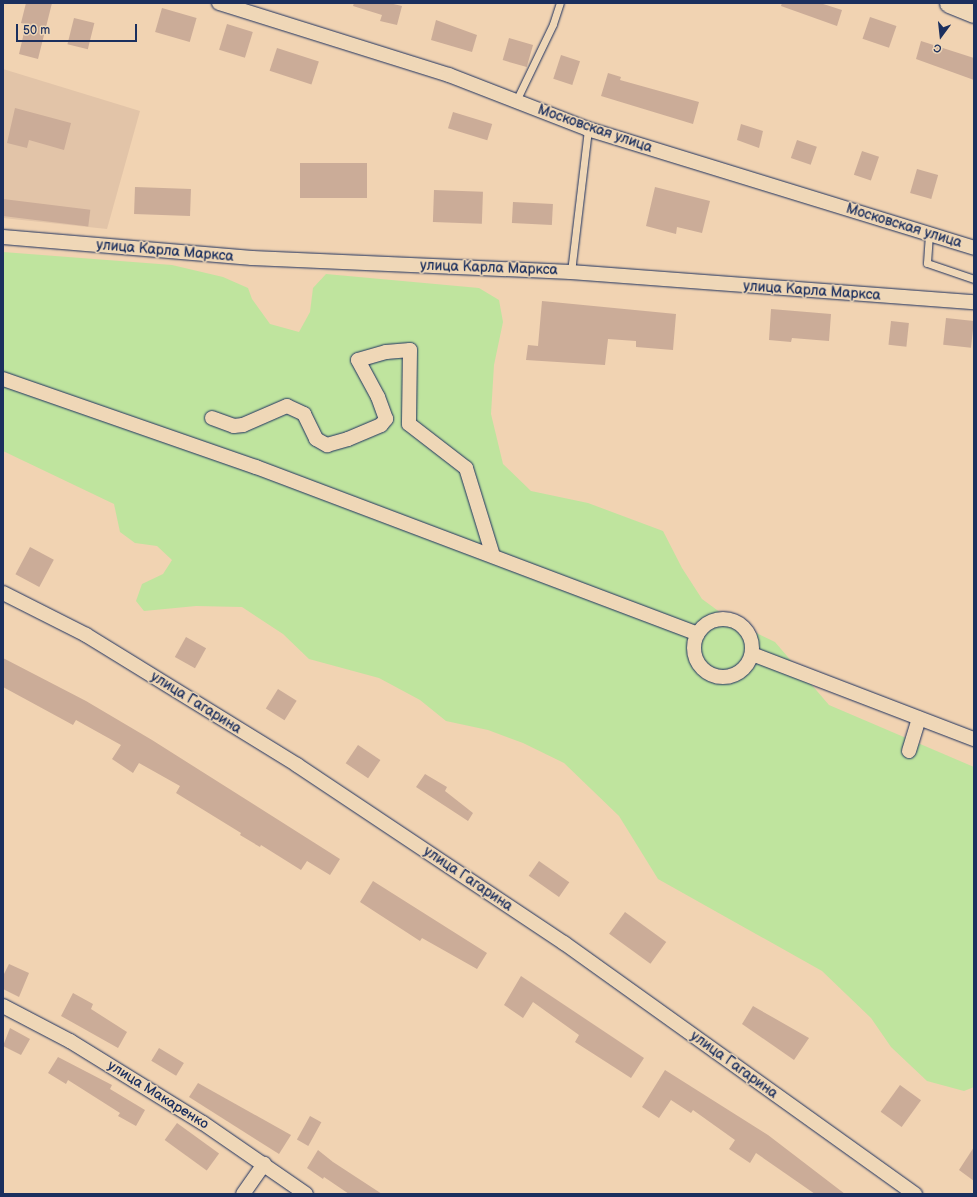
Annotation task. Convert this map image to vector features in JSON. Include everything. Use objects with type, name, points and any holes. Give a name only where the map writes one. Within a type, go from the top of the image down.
[{"type":"street","name":"Московская улица","points":[[219,3],[449,75],[588,128],[974,248]]},
{"type":"street","points":[[949,3],[974,13]]},
{"type":"street","name":"улица Карла Маркса","points":[[3,237],[252,258],[571,272],[974,302]]},
{"type":"street","points":[[212,418],[234,426],[243,425],[287,406],[304,414],[316,440],[327,445],[348,439],[381,425],[386,419],[378,397],[358,360],[386,352],[410,350],[409,424],[466,468],[493,556]]},
{"type":"street","points":[[3,379],[256,467],[697,634]]},
{"type":"street","name":"улица Гагарина","points":[[3,593],[86,635],[297,765],[564,943],[915,1194]]},
{"type":"street","points":[[714,620],[736,622],[744,628],[751,640],[752,654],[746,668],[734,676],[719,678],[706,673],[696,662],[693,648],[697,634],[704,625],[714,620]]},
{"type":"street","points":[[752,654],[974,739]]},
{"type":"street","points":[[909,751],[919,718]]},
{"type":"street","name":"улица Макаренко","points":[[3,1006],[70,1041],[203,1122],[306,1194]]},
{"type":"street","points":[[243,1194],[264,1164]]},
{"type":"lane","points":[[516,101],[553,24],[560,3]]},
{"type":"lane","points":[[571,272],[588,128]]},
{"type":"lane","points":[[929,234],[926,263],[974,280]]},
{"type":"shaded area","points":[[3,69],[140,111],[107,229],[3,218]]},
{"type":"green space","points":[[3,252],[172,265],[223,277],[248,288],[252,299],[270,324],[299,332],[310,312],[313,288],[326,274],[479,288],[499,300],[503,322],[494,365],[491,414],[503,464],[531,491],[588,503],[663,531],[682,568],[702,599],[732,621],[775,642],[829,705],[974,767],[974,1087],[964,1091],[927,1081],[891,1047],[871,1018],[822,971],[658,879],[619,816],[564,763],[523,743],[488,730],[446,721],[420,700],[379,678],[309,659],[283,634],[242,607],[196,606],[144,611],[136,601],[142,584],[163,574],[172,560],[157,546],[135,543],[120,532],[114,504],[3,451]]},
{"type":"building","points":[[26,3],[52,3],[38,59],[19,54],[26,24],[21,23]]},
{"type":"building","points":[[354,3],[389,3],[402,6],[397,25],[380,21],[382,15],[353,6]]},
{"type":"building","points":[[782,3],[820,3],[842,10],[837,26],[781,6]]},
{"type":"building","points":[[162,8],[197,18],[190,42],[155,32]]},
{"type":"building","points":[[870,17],[896,26],[889,48],[863,39]]},
{"type":"building","points":[[74,18],[94,23],[88,49],[67,44]]},
{"type":"building","points":[[436,20],[477,35],[472,52],[431,40]]},
{"type":"building","points":[[227,24],[253,32],[245,58],[219,50]]},
{"type":"building","points":[[509,38],[533,45],[527,67],[503,60]]},
{"type":"building","points":[[921,41],[974,58],[974,80],[916,59]]},
{"type":"building","points":[[277,48],[319,62],[311,84],[270,71]]},
{"type":"building","points":[[561,55],[580,61],[572,85],[553,79]]},
{"type":"building","points":[[608,73],[621,77],[620,80],[699,102],[693,124],[601,96]]},
{"type":"building","points":[[15,108],[71,123],[64,150],[29,140],[27,148],[7,143]]},
{"type":"building","points":[[453,112],[492,124],[487,140],[448,128]]},
{"type":"building","points":[[741,124],[763,131],[759,148],[737,140]]},
{"type":"building","points":[[797,140],[817,147],[811,165],[791,158]]},
{"type":"building","points":[[862,151],[879,157],[871,180],[854,175]]},
{"type":"building","points":[[300,163],[367,163],[367,198],[300,198]]},
{"type":"building","points":[[917,169],[938,175],[931,199],[910,193]]},
{"type":"building","points":[[135,187],[191,189],[190,216],[134,214]]},
{"type":"building","points":[[655,187],[710,201],[702,233],[677,227],[676,234],[646,226]]},
{"type":"building","points":[[434,190],[483,192],[482,224],[433,222]]},
{"type":"building","points":[[3,199],[90,210],[88,227],[3,216]]},
{"type":"building","points":[[513,202],[553,204],[552,225],[512,223]]},
{"type":"building","points":[[542,301],[676,314],[673,350],[636,347],[636,341],[608,339],[605,365],[526,360],[528,345],[538,346]]},
{"type":"building","points":[[771,309],[831,314],[829,341],[792,338],[791,342],[769,340]]},
{"type":"building","points":[[946,318],[974,321],[971,348],[943,345]]},
{"type":"building","points":[[891,321],[909,323],[906,347],[888,345]]},
{"type":"building","points":[[30,547],[54,560],[39,587],[15,574]]},
{"type":"building","points":[[186,637],[206,648],[195,668],[175,657]]},
{"type":"building","points":[[3,658],[86,701],[152,740],[340,859],[330,875],[307,861],[301,870],[261,845],[260,847],[240,835],[241,833],[176,793],[180,786],[139,763],[133,773],[112,759],[121,745],[76,720],[73,725],[3,687]]},
{"type":"building","points":[[278,689],[297,701],[284,720],[266,709]]},
{"type":"building","points":[[358,745],[380,760],[368,778],[346,763]]},
{"type":"building","points":[[425,774],[447,787],[445,791],[473,813],[468,821],[416,787]]},
{"type":"building","points":[[539,861],[569,882],[559,897],[529,876]]},
{"type":"building","points":[[373,881],[487,953],[477,969],[422,938],[420,941],[360,902]]},
{"type":"building","points":[[625,912],[666,942],[650,964],[609,934]]},
{"type":"building","points":[[9,964],[29,973],[19,997],[3,989],[3,976]]},
{"type":"building","points":[[521,976],[644,1058],[631,1078],[575,1042],[579,1035],[533,1002],[523,1018],[504,1005]]},
{"type":"building","points":[[73,993],[93,1004],[91,1009],[127,1032],[118,1048],[61,1016]]},
{"type":"building","points":[[753,1006],[809,1038],[794,1060],[742,1024]]},
{"type":"building","points":[[10,1028],[30,1039],[21,1055],[3,1046]]},
{"type":"building","points":[[159,1048],[184,1063],[176,1076],[151,1061]]},
{"type":"building","points":[[58,1057],[112,1085],[110,1089],[145,1110],[136,1126],[118,1116],[120,1113],[68,1080],[66,1084],[48,1073]]},
{"type":"building","points":[[665,1070],[768,1135],[845,1194],[815,1194],[756,1153],[750,1163],[729,1149],[735,1140],[693,1110],[691,1113],[671,1100],[659,1118],[642,1107]]},
{"type":"building","points":[[198,1083],[291,1135],[279,1154],[189,1097]]},
{"type":"building","points":[[900,1085],[921,1100],[902,1127],[881,1112]]},
{"type":"building","points":[[310,1116],[321,1122],[308,1146],[297,1140]]},
{"type":"building","points":[[177,1123],[219,1154],[207,1171],[165,1140]]},
{"type":"building","points":[[974,1147],[974,1181],[959,1170]]},
{"type":"building","points":[[318,1150],[333,1162],[382,1194],[349,1194],[324,1177],[323,1179],[307,1168]]}]
